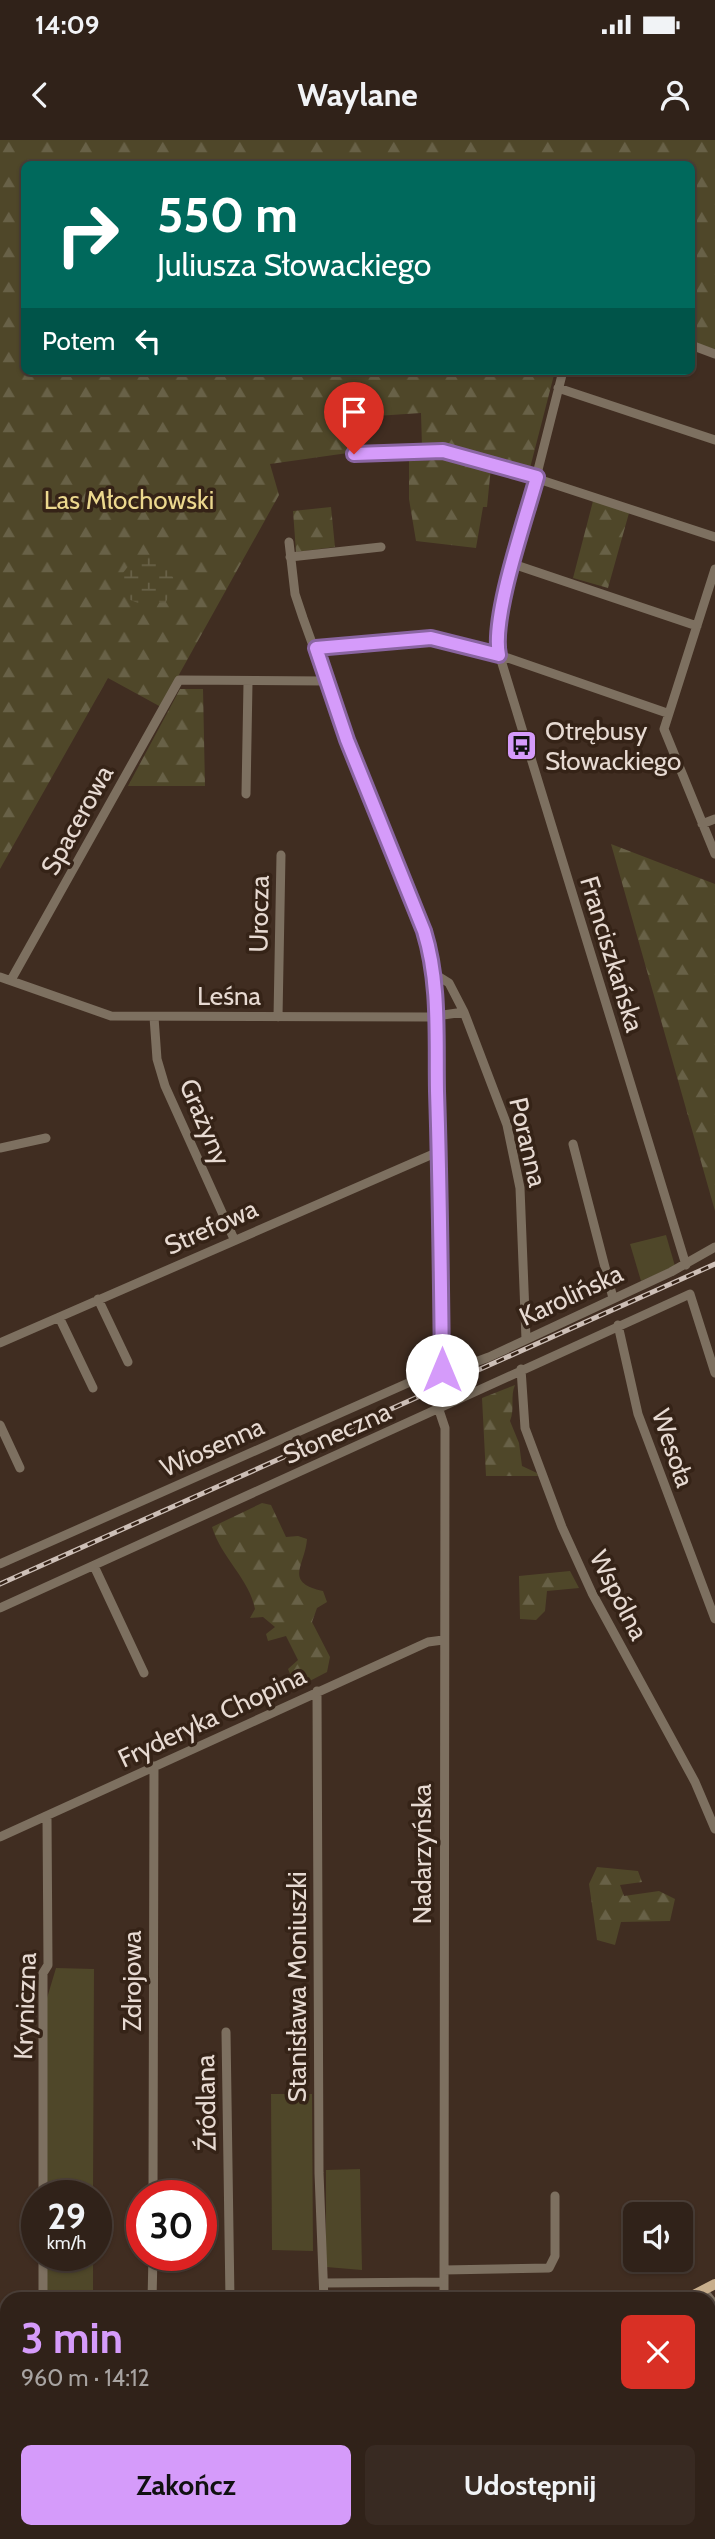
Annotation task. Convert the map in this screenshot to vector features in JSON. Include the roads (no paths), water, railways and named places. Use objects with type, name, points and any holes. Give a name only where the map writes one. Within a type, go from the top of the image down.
[{"type":"street","points":[[695,346],[715,354]]},
{"type":"street","points":[[499,655],[499,630],[513,564],[562,375]]},
{"type":"street","points":[[558,388],[715,440]]},
{"type":"street","points":[[354,454],[443,451],[537,477],[715,537]]},
{"type":"street","points":[[289,542],[295,594],[326,681],[424,931],[433,973],[440,1151],[442,1370]]},
{"type":"street","points":[[290,557],[381,547]]},
{"type":"street","points":[[513,564],[697,626]]},
{"type":"street","points":[[715,569],[667,713],[665,737],[715,854]]},
{"type":"street","points":[[316,648],[431,638],[499,655],[667,713]]},
{"type":"street","name":"Franciszkańska","points":[[499,655],[686,1265]]},
{"type":"street","name":"Spacerowa","points":[[11,980],[179,680],[248,683]]},
{"type":"street","points":[[246,794],[248,683],[326,681]]},
{"type":"street","points":[[702,824],[715,819]]},
{"type":"street","name":"Urocza","points":[[278,1017],[281,855]]},
{"type":"street","name":"Poranna","points":[[433,973],[449,983],[464,1012],[507,1125],[520,1188],[526,1339]]},
{"type":"street","name":"Leśna","points":[[0,976],[107,1015],[436,1016],[448,1012],[464,1012]]},
{"type":"street","name":"Grażyny","points":[[154,1017],[157,1059],[165,1086],[234,1239]]},
{"type":"street","points":[[0,1148],[46,1138]]},
{"type":"street","points":[[573,1144],[613,1298]]},
{"type":"street","name":"Strefowa","points":[[0,1343],[440,1151]]},
{"type":"street","name":"Karolińska","points":[[442,1370],[460,1369],[686,1265],[715,1247]]},
{"type":"street","name":"Słoneczna","points":[[0,1608],[690,1294],[715,1373]]},
{"type":"street","points":[[98,1300],[128,1362]]},
{"type":"street","points":[[59,1317],[93,1388]]},
{"type":"street","name":"Wesoła","points":[[618,1325],[638,1415],[670,1506],[710,1591],[715,1619]]},
{"type":"street","name":"Wspólna","points":[[521,1369],[525,1428],[562,1527],[592,1593],[695,1782],[715,1829]]},
{"type":"street","name":"Wiosenna","points":[[0,1564],[442,1370]]},
{"type":"street","name":"Nadarzyńska","points":[[439,1410],[445,1428],[444,2292]]},
{"type":"street","points":[[0,1425],[20,1468]]},
{"type":"street","points":[[94,1566],[144,1674]]},
{"type":"street","name":"Fryderyka Chopina","points":[[0,1837],[317,1691],[428,1642],[443,1640]]},
{"type":"street","name":"Stanisława Moniuszki","points":[[317,1691],[319,2173],[324,2292]]},
{"type":"street","name":"Zdrojowa","points":[[153,2180],[154,1766]]},
{"type":"street","name":"Kryniczna","points":[[43,2180],[43,1973],[48,1965],[47,1817]]},
{"type":"street","name":"Źródlana","points":[[226,2032],[230,2292]]},
{"type":"street","points":[[444,2270],[549,2268],[555,2256],[555,2196]]},
{"type":"street","points":[[43,2271],[43,2292]]},
{"type":"street","points":[[152,2292],[153,2271]]},
{"type":"street","points":[[324,2283],[444,2281]]},
{"type":"railway","points":[[0,1584],[715,1264]]},
{"type":"place","name":"Otrębusy Słowackiego","points":[[522,746]]},
{"type":"park label","name":"Las Młochowski","points":[[129,500]]}]
